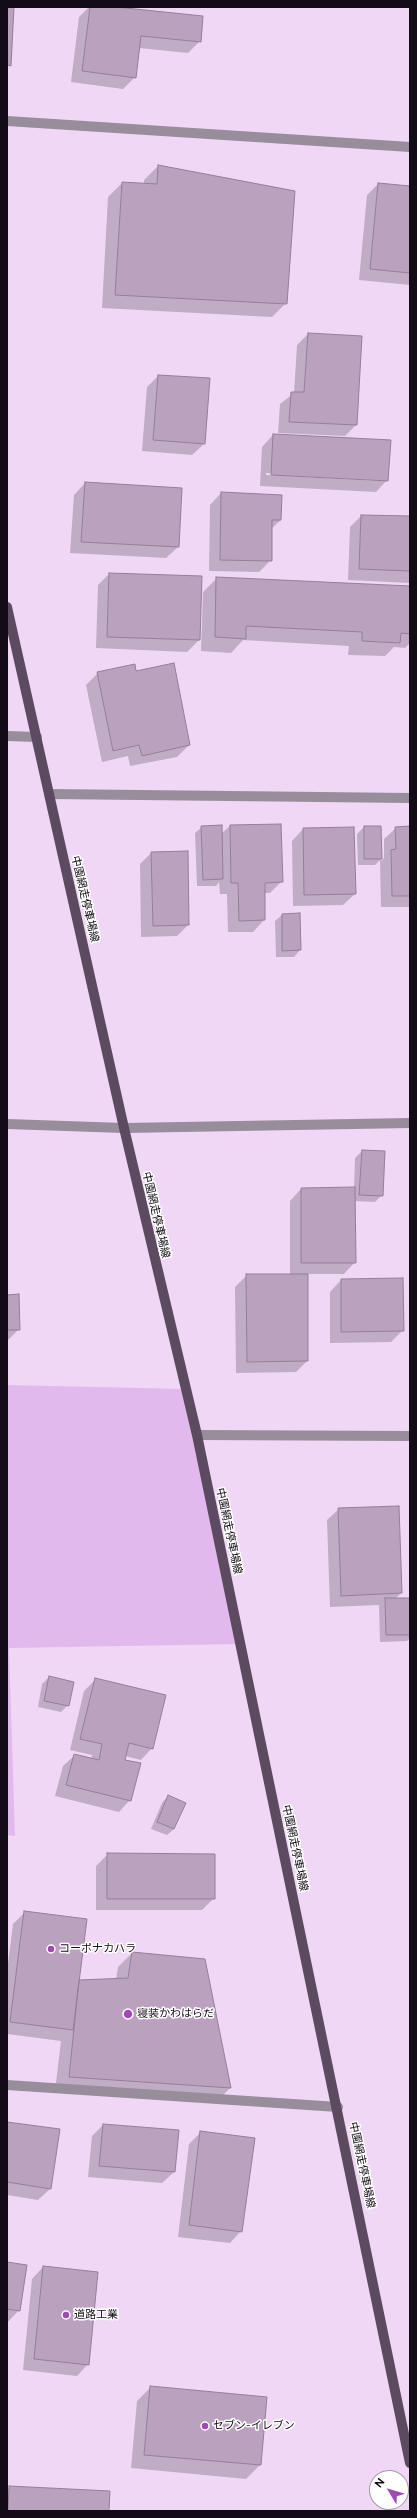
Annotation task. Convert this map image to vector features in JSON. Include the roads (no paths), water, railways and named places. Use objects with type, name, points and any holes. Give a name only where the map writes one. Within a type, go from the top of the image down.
[{"type":"main road","name":"中園網走停車場線","points":[[7,607],[124,1128],[196,1435],[338,2107],[410,2463]]},
{"type":"street","points":[[7,121],[410,147]]},
{"type":"street","points":[[7,736],[37,737]]},
{"type":"street","points":[[50,794],[410,798]]},
{"type":"street","points":[[7,1124],[124,1128],[410,1123]]},
{"type":"street","points":[[196,1435],[410,1436]]},
{"type":"street","points":[[7,2085],[338,2107]]},
{"type":"place","name":"コーポナカハラ","points":[[51,1949]]},
{"type":"place","name":"寝装かわはらだ","points":[[128,2014]]},
{"type":"place","name":"道路工業","points":[[66,2315]]},
{"type":"place","name":"セブン-イレブン","points":[[205,2426]]}]
